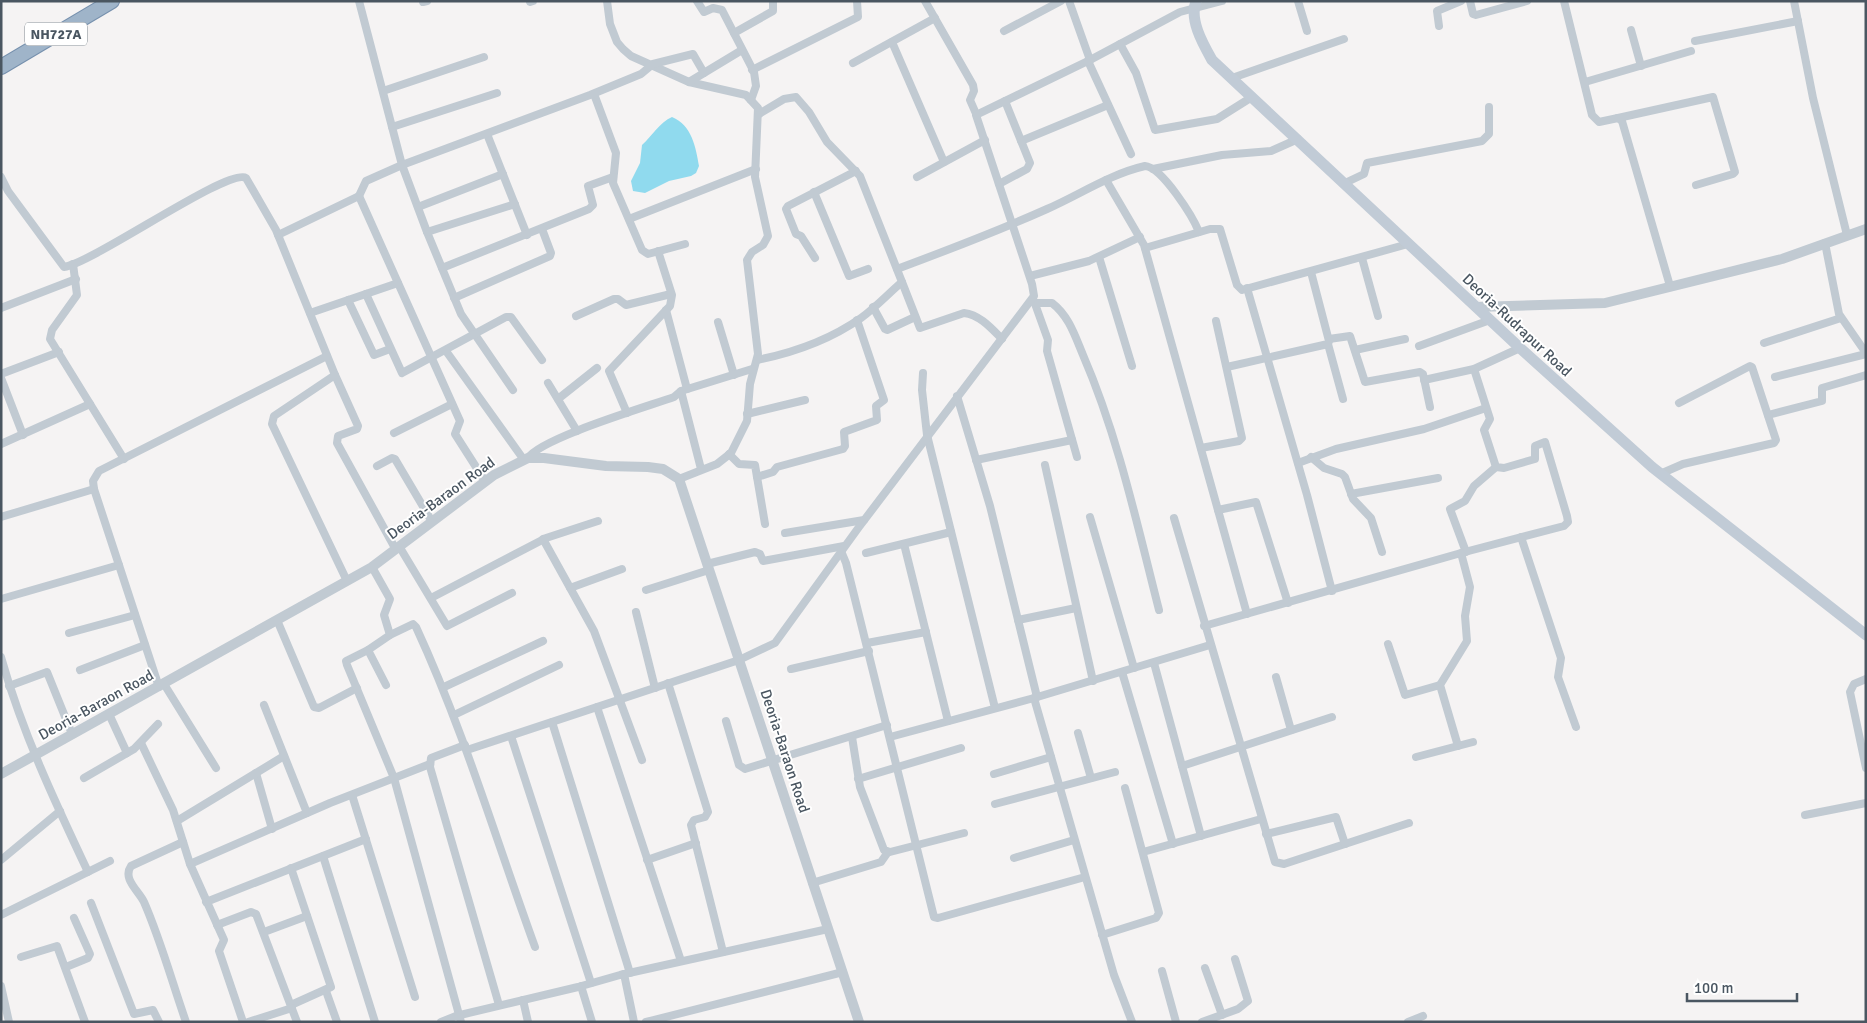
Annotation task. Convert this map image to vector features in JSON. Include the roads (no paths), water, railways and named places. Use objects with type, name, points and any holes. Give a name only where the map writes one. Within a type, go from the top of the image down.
[{"type":"highway","name":"NH727A","points":[[1,58],[95,1]]},
{"type":"highway","name":"NH727A","points":[[1,67],[112,1]]},
{"type":"main road","name":"Deoria-Rudrapur Road","points":[[1195,5],[1201,40],[1212,60],[1298,138],[1520,348],[1660,474],[1866,635]]},
{"type":"street","points":[[358,1],[402,165],[442,268],[454,298],[474,335],[513,390]]},
{"type":"street","points":[[526,459],[544,458],[606,466],[648,466],[663,470],[679,479],[717,464],[729,454],[747,421],[752,369],[756,360],[754,309],[746,260],[752,252],[763,245],[768,236],[755,178],[759,114],[757,105],[739,93],[690,82],[653,64],[631,56],[622,49],[610,24],[607,1]]},
{"type":"street","points":[[697,1],[704,12],[713,8],[722,10],[752,70],[756,86],[751,100]]},
{"type":"street","points":[[734,33],[773,11],[773,1]]},
{"type":"street","points":[[752,70],[858,17],[857,1]]},
{"type":"street","points":[[925,1],[973,85],[974,91],[970,100],[1030,276],[1034,291],[1034,301],[1048,340],[1047,351],[1077,457]]},
{"type":"street","points":[[1004,31],[1046,5],[1062,1]]},
{"type":"street","points":[[1069,1],[1089,60],[1131,154]]},
{"type":"street","points":[[976,116],[1180,12],[1195,5],[1222,1]]},
{"type":"street","points":[[1298,1],[1307,31]]},
{"type":"street","points":[[1438,26],[1437,11],[1461,1]]},
{"type":"street","points":[[1470,1],[1473,14],[1476,15],[1527,1]]},
{"type":"street","points":[[1564,1],[1593,119],[1599,122],[1713,96],[1735,172],[1696,185]]},
{"type":"street","points":[[1794,1],[1813,98],[1847,236]]},
{"type":"street","points":[[853,64],[935,18]]},
{"type":"street","points":[[1695,41],[1798,21]]},
{"type":"street","points":[[1631,30],[1641,66]]},
{"type":"street","points":[[1232,78],[1344,39]]},
{"type":"street","points":[[892,42],[944,162]]},
{"type":"street","points":[[1120,44],[1136,73],[1155,130],[1222,117],[1252,97]]},
{"type":"street","points":[[690,82],[742,50]]},
{"type":"street","points":[[1585,82],[1691,51]]},
{"type":"street","points":[[278,235],[359,196],[366,182],[402,165],[594,94],[641,74],[653,64],[694,54],[704,73]]},
{"type":"street","points":[[383,91],[484,57]]},
{"type":"street","points":[[392,127],[497,93]]},
{"type":"street","points":[[594,94],[616,154],[613,183],[642,250],[648,254],[685,244]]},
{"type":"street","points":[[759,114],[784,99],[796,97],[809,112],[820,132],[860,176],[918,325],[922,328],[964,313],[980,318],[1002,339]]},
{"type":"street","points":[[999,184],[1030,167],[1005,101]]},
{"type":"street","points":[[1022,142],[1108,105]]},
{"type":"street","points":[[1345,184],[1364,174],[1367,163],[1482,141],[1489,134],[1489,107]]},
{"type":"street","points":[[1618,118],[1622,121],[1670,286]]},
{"type":"street","points":[[487,134],[528,235]]},
{"type":"street","points":[[1153,169],[1222,155],[1271,151],[1298,138]]},
{"type":"street","points":[[917,177],[985,140]]},
{"type":"street","points":[[897,268],[1013,224],[1106,180],[1148,165],[1191,213],[1199,232]]},
{"type":"street","points":[[629,220],[756,169]]},
{"type":"street","points":[[815,258],[801,236],[796,234],[786,211],[788,206],[856,171]]},
{"type":"street","points":[[418,207],[503,174]]},
{"type":"street","points":[[1,177],[61,265],[67,267],[237,176],[246,178],[278,235],[327,356],[358,426],[357,429],[338,436],[337,443],[397,547],[431,598],[444,622],[450,626],[512,594]]},
{"type":"street","points":[[442,268],[528,235],[592,207],[588,186],[613,177]]},
{"type":"street","points":[[1106,180],[1145,248],[1247,614]]},
{"type":"street","points":[[814,192],[848,276],[868,269]]},
{"type":"street","points":[[359,196],[460,420],[454,434],[485,481]]},
{"type":"street","points":[[428,232],[515,204]]},
{"type":"street","points":[[454,298],[550,256],[552,253],[542,229]]},
{"type":"street","points":[[1145,248],[1210,229],[1220,229],[1237,285],[1242,290],[1408,244]]},
{"type":"street","points":[[1476,307],[1604,302],[1782,259],[1866,229]]},
{"type":"street","points":[[1030,276],[1098,257],[1140,237]]},
{"type":"street","points":[[1775,377],[1866,353],[1841,318],[1835,300],[1825,243]]},
{"type":"street","points":[[627,414],[609,371],[666,310],[672,300],[658,251]]},
{"type":"street","points":[[1098,257],[1132,366]]},
{"type":"street","points":[[1362,258],[1378,316]]},
{"type":"street","points":[[74,264],[77,295],[50,334],[124,459]]},
{"type":"street","points":[[1311,272],[1343,400]]},
{"type":"street","points":[[1,308],[76,279]]},
{"type":"street","points":[[756,360],[784,355],[830,335],[857,320],[902,282]]},
{"type":"street","points":[[310,313],[398,283]]},
{"type":"street","points":[[1247,288],[1298,463],[1332,591]]},
{"type":"street","points":[[366,294],[402,373],[506,317],[511,317],[542,360]]},
{"type":"street","points":[[576,316],[614,299],[618,299],[626,305],[671,294]]},
{"type":"street","points":[[348,300],[374,355],[390,349]]},
{"type":"street","points":[[500,1006],[430,764],[431,758],[511,736],[668,684],[739,660],[775,643],[927,435],[1034,301]]},
{"type":"street","points":[[1034,301],[1052,303],[1063,312],[1091,374],[1122,467],[1159,610]]},
{"type":"street","points":[[873,307],[884,329],[887,330],[915,317]]},
{"type":"street","points":[[666,310],[701,470]]},
{"type":"street","points":[[1764,343],[1841,318]]},
{"type":"street","points":[[757,477],[771,473],[777,466],[843,449],[846,446],[844,432],[877,420],[876,406],[884,400],[857,320]]},
{"type":"street","points":[[1419,346],[1490,320]]},
{"type":"street","points":[[1201,448],[1239,441],[1242,438],[1216,321]]},
{"type":"street","points":[[718,322],[734,374]]},
{"type":"street","points":[[1226,367],[1350,336],[1363,381],[1420,372],[1424,380],[1430,407]]},
{"type":"street","points":[[1355,350],[1405,339]]},
{"type":"street","points":[[1424,380],[1474,369],[1520,348]]},
{"type":"street","points":[[446,350],[526,459]]},
{"type":"street","points":[[1,374],[59,352]]},
{"type":"street","points":[[216,768],[162,686],[145,645],[94,489],[94,476],[327,356]]},
{"type":"street","points":[[1660,474],[1697,460],[1774,443],[1776,440],[1752,367],[1750,366],[1679,403]]},
{"type":"street","points":[[558,399],[597,368]]},
{"type":"street","points":[[526,459],[537,449],[577,431],[674,397],[684,390],[752,369]]},
{"type":"street","points":[[1474,369],[1490,419],[1484,430],[1496,467]]},
{"type":"street","points":[[922,373],[922,399],[927,435],[995,708]]},
{"type":"street","points":[[335,375],[274,416],[272,424],[347,580]]},
{"type":"street","points":[[1768,415],[1822,401],[1822,388],[1866,375]]},
{"type":"street","points":[[1,378],[23,435]]},
{"type":"street","points":[[548,383],[577,431]]},
{"type":"street","points":[[957,396],[976,460],[1018,620],[1035,697],[1074,840],[1114,975],[1132,1022]]},
{"type":"street","points":[[747,414],[805,400]]},
{"type":"street","points":[[1,444],[90,404]]},
{"type":"street","points":[[394,433],[452,404]]},
{"type":"street","points":[[1298,463],[1336,449],[1412,432],[1486,408]]},
{"type":"street","points":[[976,460],[1072,440]]},
{"type":"street","points":[[1204,626],[1332,591],[1463,552],[1564,526],[1568,522],[1545,442],[1537,444],[1536,457],[1532,460],[1504,468],[1496,467],[1474,486],[1465,501],[1450,509],[1463,552],[1470,587],[1465,616],[1468,641],[1440,686],[1406,695],[1388,644]]},
{"type":"street","points":[[729,454],[740,464],[755,465],[765,524]]},
{"type":"street","points":[[377,466],[392,458],[395,459],[431,520]]},
{"type":"street","points":[[1311,458],[1324,468],[1342,474],[1354,501],[1371,518],[1382,552]]},
{"type":"street","name":"Deoria-Baraon Road","points":[[1,774],[162,686],[372,567],[431,520],[485,481],[526,459]]},
{"type":"street","points":[[1045,465],[1093,681]]},
{"type":"street","points":[[1351,494],[1438,478]]},
{"type":"street","name":"Deoria-Baraon Road","points":[[679,479],[859,1022]]},
{"type":"street","points":[[1,517],[94,489]]},
{"type":"street","points":[[1218,510],[1256,502],[1288,603]]},
{"type":"street","points":[[1090,517],[1134,668]]},
{"type":"street","points":[[1174,518],[1204,626],[1275,862],[1280,864],[1409,823]]},
{"type":"street","points":[[785,533],[864,520]]},
{"type":"street","points":[[431,598],[543,539],[598,521]]},
{"type":"street","points":[[866,553],[951,532]]},
{"type":"street","points":[[1521,537],[1561,658],[1558,677],[1576,727]]},
{"type":"street","points":[[543,539],[594,631],[621,699],[642,760]]},
{"type":"street","points":[[904,544],[948,721]]},
{"type":"street","points":[[646,590],[755,552],[760,554],[762,560],[766,560],[843,549]]},
{"type":"street","points":[[843,549],[934,917],[938,918],[1085,877]]},
{"type":"street","points":[[1,599],[119,565]]},
{"type":"street","points":[[372,567],[390,599],[384,615],[390,635]]},
{"type":"street","points":[[570,588],[622,569]]},
{"type":"street","points":[[1018,620],[1076,608]]},
{"type":"street","points":[[636,612],[655,688]]},
{"type":"street","points":[[70,633],[135,615]]},
{"type":"street","points":[[277,620],[314,707],[319,708],[357,688]]},
{"type":"street","points":[[460,1018],[394,778],[346,661],[413,624],[444,687],[490,812],[535,947]]},
{"type":"street","points":[[791,668],[926,632]]},
{"type":"street","points":[[444,687],[543,641]]},
{"type":"street","points":[[80,670],[145,645]]},
{"type":"street","points":[[890,737],[1093,681],[1210,645]]},
{"type":"street","points":[[368,650],[386,685]]},
{"type":"street","points":[[1,657],[6,684],[34,756],[88,872]]},
{"type":"street","points":[[1154,663],[1201,836]]},
{"type":"street","points":[[454,714],[559,665]]},
{"type":"street","points":[[6,684],[47,672],[72,734]]},
{"type":"street","points":[[1122,672],[1172,844]]},
{"type":"street","points":[[1276,678],[1291,730]]},
{"type":"street","points":[[1866,679],[1854,684],[1850,692],[1863,740],[1866,768]]},
{"type":"street","points":[[668,684],[708,812],[705,817],[691,822],[723,952]]},
{"type":"street","points":[[1440,686],[1458,746]]},
{"type":"street","points":[[264,705],[307,813]]},
{"type":"street","points":[[597,707],[681,961]]},
{"type":"street","points":[[108,714],[127,753]]},
{"type":"street","points":[[1182,766],[1332,717]]},
{"type":"street","points":[[726,721],[740,768],[745,769],[887,726]]},
{"type":"street","points":[[552,722],[627,973],[634,1022]]},
{"type":"street","points":[[84,778],[127,753],[141,742],[158,724]]},
{"type":"street","points":[[1078,733],[1091,778]]},
{"type":"street","points":[[511,736],[591,983]]},
{"type":"street","points":[[852,737],[858,779],[880,841],[884,850],[888,852]]},
{"type":"street","points":[[141,742],[177,821],[190,864],[224,944],[219,951],[243,1022]]},
{"type":"street","points":[[1416,757],[1473,742]]},
{"type":"street","points":[[858,779],[961,748]]},
{"type":"street","points":[[177,821],[284,756]]},
{"type":"street","points":[[994,774],[1051,757]]},
{"type":"street","points":[[190,864],[307,813],[430,764]]},
{"type":"street","points":[[995,804],[1115,772]]},
{"type":"street","points":[[256,773],[272,829]]},
{"type":"street","points":[[1102,934],[1159,916],[1125,788]]},
{"type":"street","points":[[352,795],[415,997]]},
{"type":"street","points":[[1805,815],[1866,803]]},
{"type":"street","points":[[1,860],[60,811]]},
{"type":"street","points":[[1266,834],[1336,817],[1345,844]]},
{"type":"street","points":[[1143,852],[1261,819]]},
{"type":"street","points":[[812,883],[881,862],[888,852],[964,833]]},
{"type":"street","points":[[206,902],[366,839]]},
{"type":"street","points":[[1014,858],[1074,840]]},
{"type":"street","points":[[183,842],[131,866],[128,874],[129,880],[140,895],[150,916],[186,1022]]},
{"type":"street","points":[[647,860],[696,843]]},
{"type":"street","points":[[323,856],[375,1022]]},
{"type":"street","points":[[1,915],[110,861]]},
{"type":"street","points":[[248,1022],[291,1007],[331,987],[291,868]]},
{"type":"street","points":[[91,903],[134,1014],[153,1010],[160,1022]]},
{"type":"street","points":[[217,925],[251,912],[256,914],[297,1022]]},
{"type":"street","points":[[264,932],[307,916]]},
{"type":"street","points":[[66,967],[88,958],[90,954],[74,918]]},
{"type":"street","points":[[441,1022],[627,973],[828,929]]},
{"type":"street","points":[[21,957],[57,946],[85,1022]]},
{"type":"street","points":[[1202,1022],[1222,1016],[1248,1001],[1235,959]]},
{"type":"street","points":[[1205,968],[1222,1016]]},
{"type":"street","points":[[1162,971],[1176,1022]]},
{"type":"street","points":[[646,1022],[843,972]]},
{"type":"street","points":[[1,986],[9,1022]]},
{"type":"street","points":[[581,986],[592,1022]]},
{"type":"street","points":[[326,991],[337,1022]]},
{"type":"street","points":[[523,1000],[528,1022]]},
{"type":"street","points":[[1408,1022],[1423,1016]]},
{"type":"water","points":[[672,117],[689,131],[692,138],[699,166],[696,173],[669,181],[645,193],[633,191],[631,181],[640,163],[642,145],[660,126]]}]
